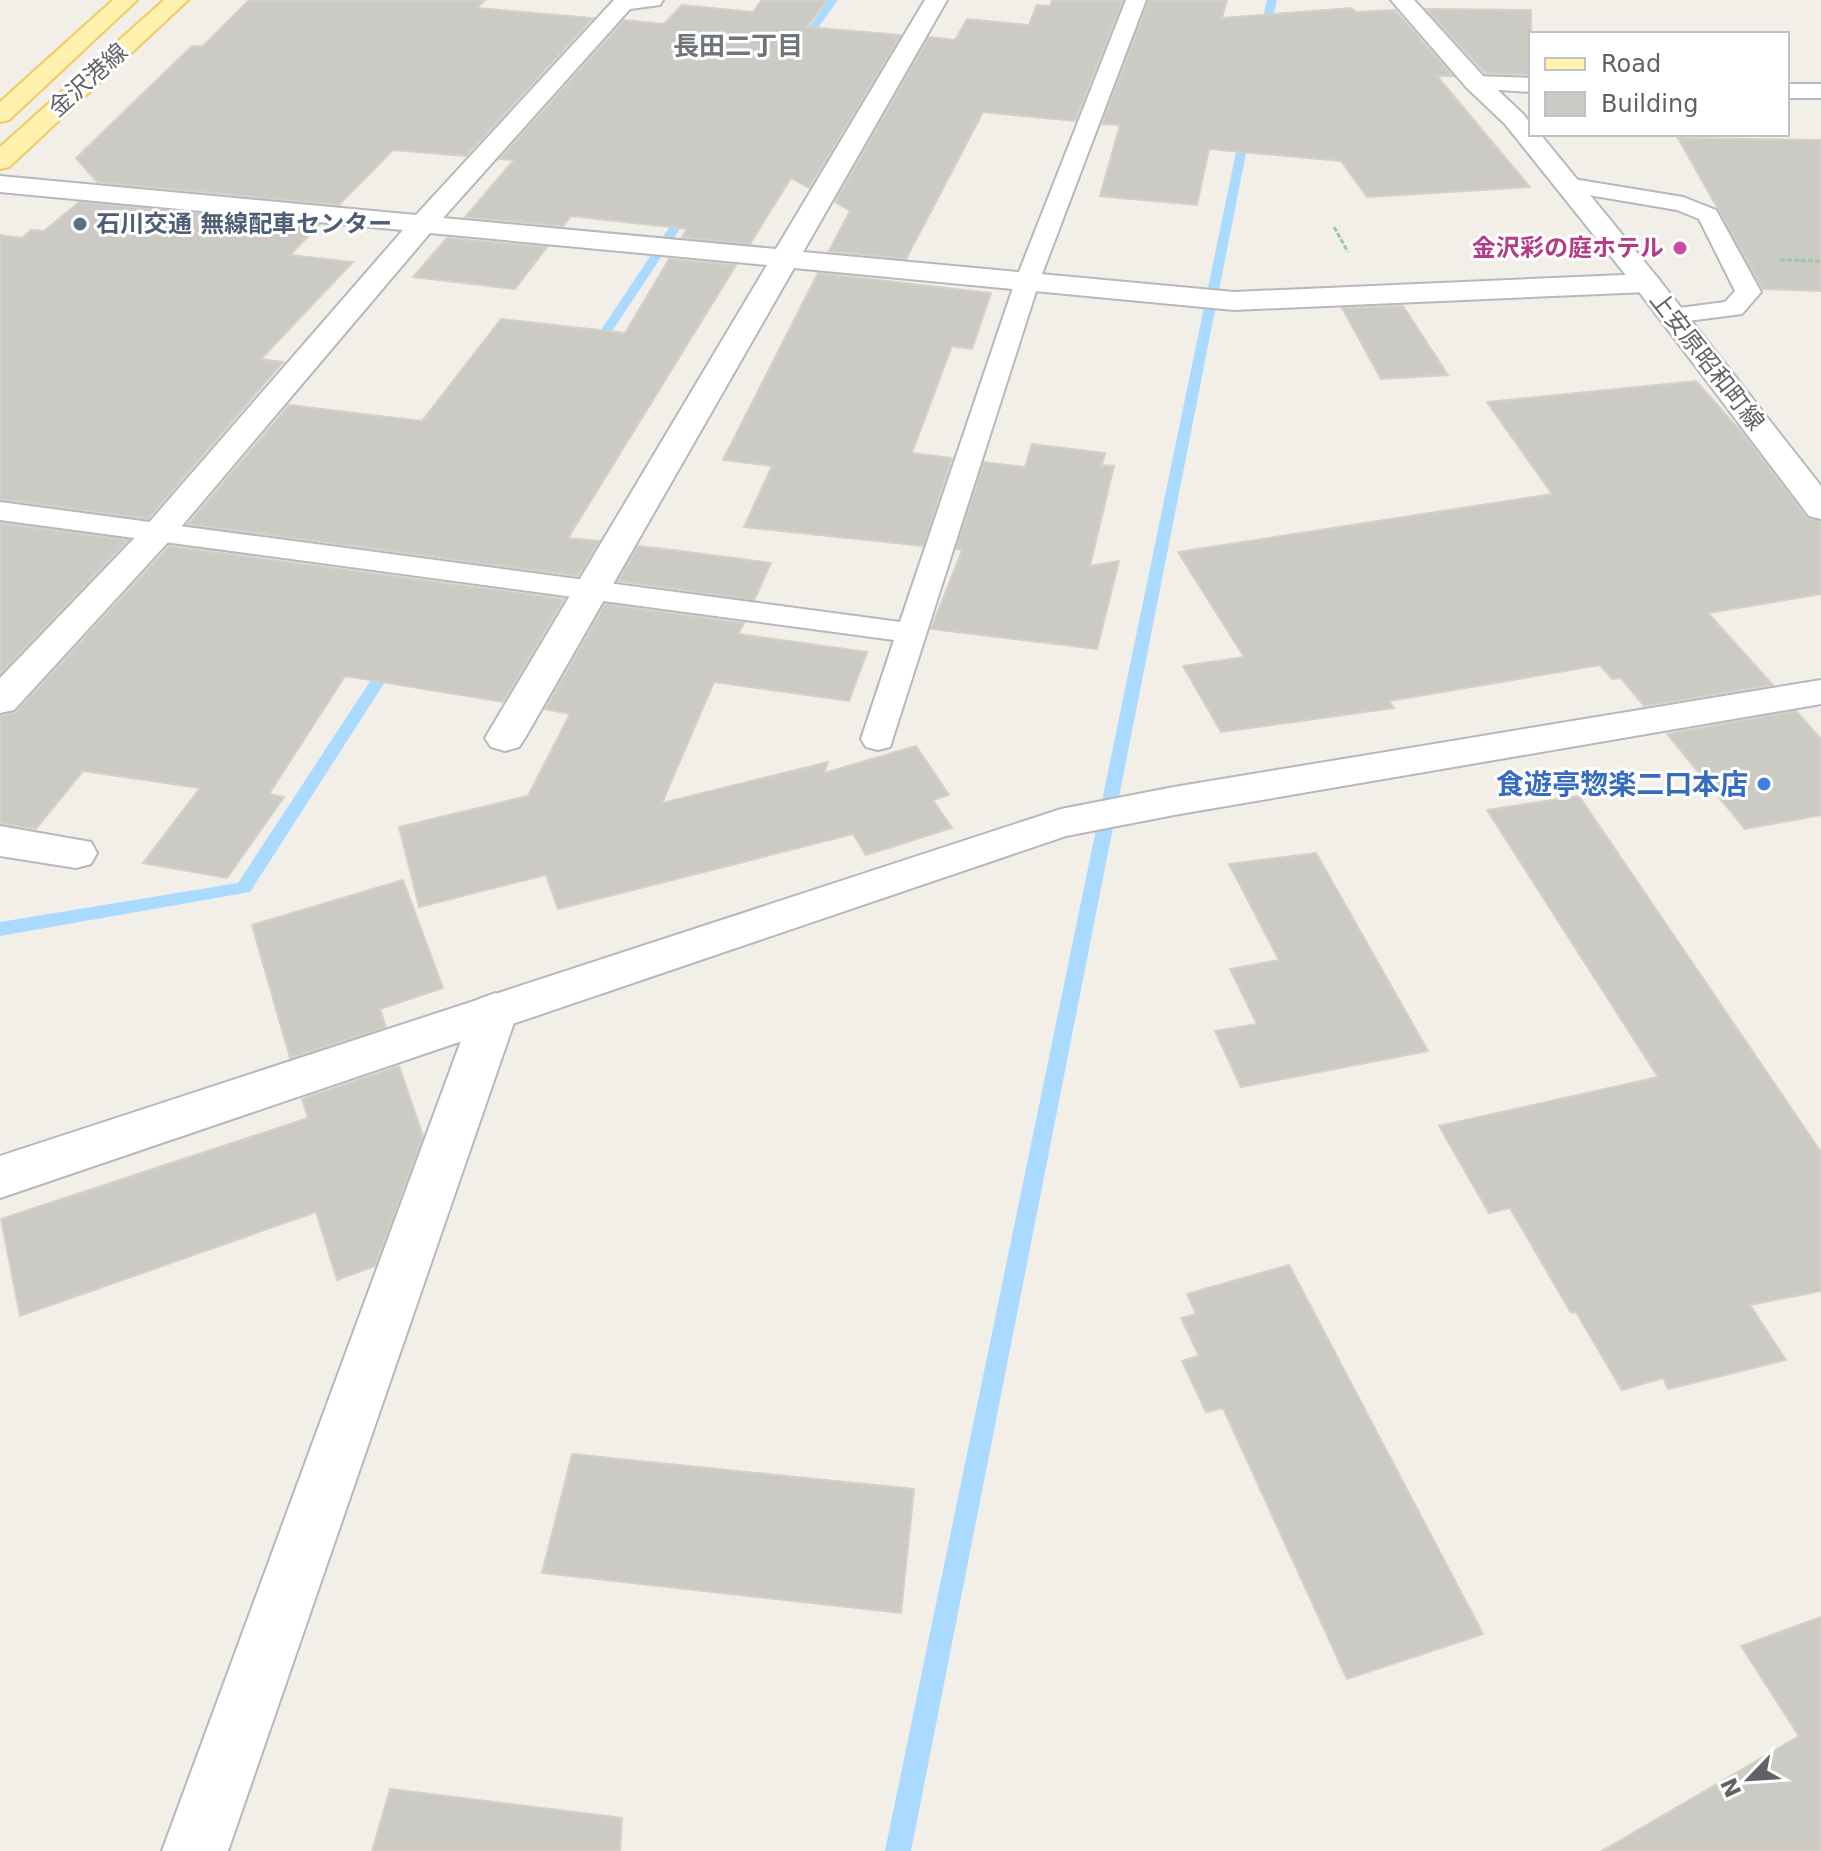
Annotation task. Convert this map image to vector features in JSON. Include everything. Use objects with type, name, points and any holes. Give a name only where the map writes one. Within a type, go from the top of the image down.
[{"type":"main road","name":"金沢港線","points":[[0,115],[126,0]]},
{"type":"main road","name":"金沢港線","points":[[0,161],[177,0]]},
{"type":"street","points":[[505,738],[936,0]]},
{"type":"street","name":"上安原昭和町線","points":[[1402,0],[1476,83],[1514,119],[1647,283],[1821,509]]},
{"type":"street","points":[[8,681],[158,533],[423,224],[625,1]]},
{"type":"street","points":[[1476,83],[1529,85]]},
{"type":"street","points":[[1789,91],[1821,91]]},
{"type":"street","points":[[0,184],[1234,301],[1647,283]]},
{"type":"street","points":[[0,1177],[1061,823],[1174,801],[1821,692]]},
{"type":"street","points":[[0,841],[76,853]]},
{"type":"street","points":[[195,1851],[495,1011]]},
{"type":"lane","points":[[878,739],[1027,282],[1136,0]]},
{"type":"lane","points":[[1567,185],[1683,204],[1708,215],[1748,292],[1733,309],[1672,315]]},
{"type":"lane","points":[[0,511],[912,633]]},
{"type":"building","points":[[249,0],[485,0],[477,8],[593,18],[466,156],[393,150],[339,205],[97,182],[76,158],[192,46],[203,46]]},
{"type":"building","points":[[762,0],[827,0],[807,27],[901,35],[809,188],[791,178],[750,244],[682,237],[687,229],[571,216],[563,226],[465,217],[514,160],[500,159],[624,20],[664,24],[682,5],[753,12]]},
{"type":"building","points":[[1052,0],[1123,0],[1075,121],[983,112],[906,259],[829,251],[850,211],[835,202],[929,37],[955,40],[967,19],[1029,25],[1037,5],[1050,6]]},
{"type":"building","points":[[1149,0],[1227,0],[1222,18],[1352,8],[1356,12],[1395,10],[1453,76],[1437,76],[1530,187],[1367,197],[1341,161],[1209,149],[1197,205],[1100,196],[1120,125],[1102,124]]},
{"type":"building","points":[[1426,9],[1531,10],[1529,75],[1485,73]]},
{"type":"building","points":[[1678,138],[1821,140],[1821,291],[1763,289]]},
{"type":"building","points":[[79,202],[319,225],[290,255],[353,262],[261,359],[283,362],[148,519],[0,499],[0,235],[22,238],[31,230],[44,231]]},
{"type":"building","points":[[447,238],[547,247],[515,289],[413,277]]},
{"type":"building","points":[[669,259],[736,265],[568,538],[599,541],[578,576],[188,524],[289,405],[422,421],[501,319],[625,333]]},
{"type":"building","points":[[818,273],[991,293],[972,349],[952,346],[912,453],[952,458],[923,546],[744,527],[772,466],[723,460]]},
{"type":"building","points":[[1403,306],[1448,375],[1381,379],[1342,308]]},
{"type":"building","points":[[1696,381],[1744,435],[1807,518],[1821,522],[1821,594],[1708,613],[1773,685],[1644,706],[1621,678],[1612,679],[1600,665],[1389,701],[1394,708],[1221,732],[1183,666],[1244,657],[1178,552],[1552,494],[1487,402]]},
{"type":"building","points":[[1032,444],[1105,453],[1102,465],[1114,466],[1090,566],[1119,561],[1097,649],[931,629],[962,550],[956,549],[984,462],[1025,467]]},
{"type":"building","points":[[0,523],[128,540],[0,674]]},
{"type":"building","points":[[169,546],[564,599],[503,702],[345,676],[269,794],[284,797],[227,878],[143,863],[200,788],[83,771],[36,829],[0,823],[0,716],[16,712]]},
{"type":"building","points":[[638,546],[771,563],[754,600],[618,581]]},
{"type":"building","points":[[605,604],[744,623],[738,634],[867,652],[849,701],[714,682],[662,803],[828,762],[824,773],[916,746],[949,795],[933,800],[952,828],[866,855],[853,834],[558,909],[546,875],[419,907],[399,827],[528,796],[570,714],[545,709]]},
{"type":"building","name":"食遊亭惣楽二口本店","points":[[1796,711],[1821,739],[1821,815],[1745,829],[1667,734]]},
{"type":"building","points":[[1579,796],[1821,1152],[1821,1291],[1750,1305],[1786,1360],[1668,1389],[1663,1378],[1622,1390],[1576,1312],[1571,1313],[1510,1208],[1489,1213],[1439,1126],[1658,1077],[1487,810]]},
{"type":"building","points":[[1316,853],[1428,1051],[1241,1087],[1215,1031],[1257,1024],[1230,969],[1279,960],[1229,864]]},
{"type":"building","points":[[403,880],[443,988],[380,1009],[386,1027],[290,1058],[252,925]]},
{"type":"building","points":[[399,1066],[423,1136],[375,1266],[337,1280],[316,1212],[20,1316],[1,1219],[308,1118],[302,1099]]},
{"type":"building","points":[[1289,1265],[1483,1634],[1347,1679],[1223,1408],[1206,1412],[1182,1361],[1199,1356],[1181,1318],[1196,1314],[1187,1294]]},
{"type":"building","points":[[572,1454],[914,1489],[901,1613],[542,1573]]},
{"type":"building","points":[[1821,1617],[1821,1851],[1602,1851],[1799,1736],[1741,1646]]},
{"type":"building","points":[[390,1789],[622,1818],[620,1851],[372,1851]]},
{"type":"waterway","points":[[800,47],[833,0]]},
{"type":"waterway","points":[[1264,36],[1272,0]]},
{"type":"waterway","points":[[898,1851],[1246,128]]},
{"type":"waterway","points":[[593,351],[687,209]]},
{"type":"waterway","points":[[0,929],[244,888],[391,660]]},
{"type":"place","name":"石川交通 無線配車センター","points":[[80,224]]},
{"type":"place","name":"金沢彩の庭ホテル","points":[[1680,248]]},
{"type":"place","name":"食遊亭惣楽二口本店","points":[[1764,784]]},
{"type":"district","name":"長田二丁目","points":[[738,46]]}]
